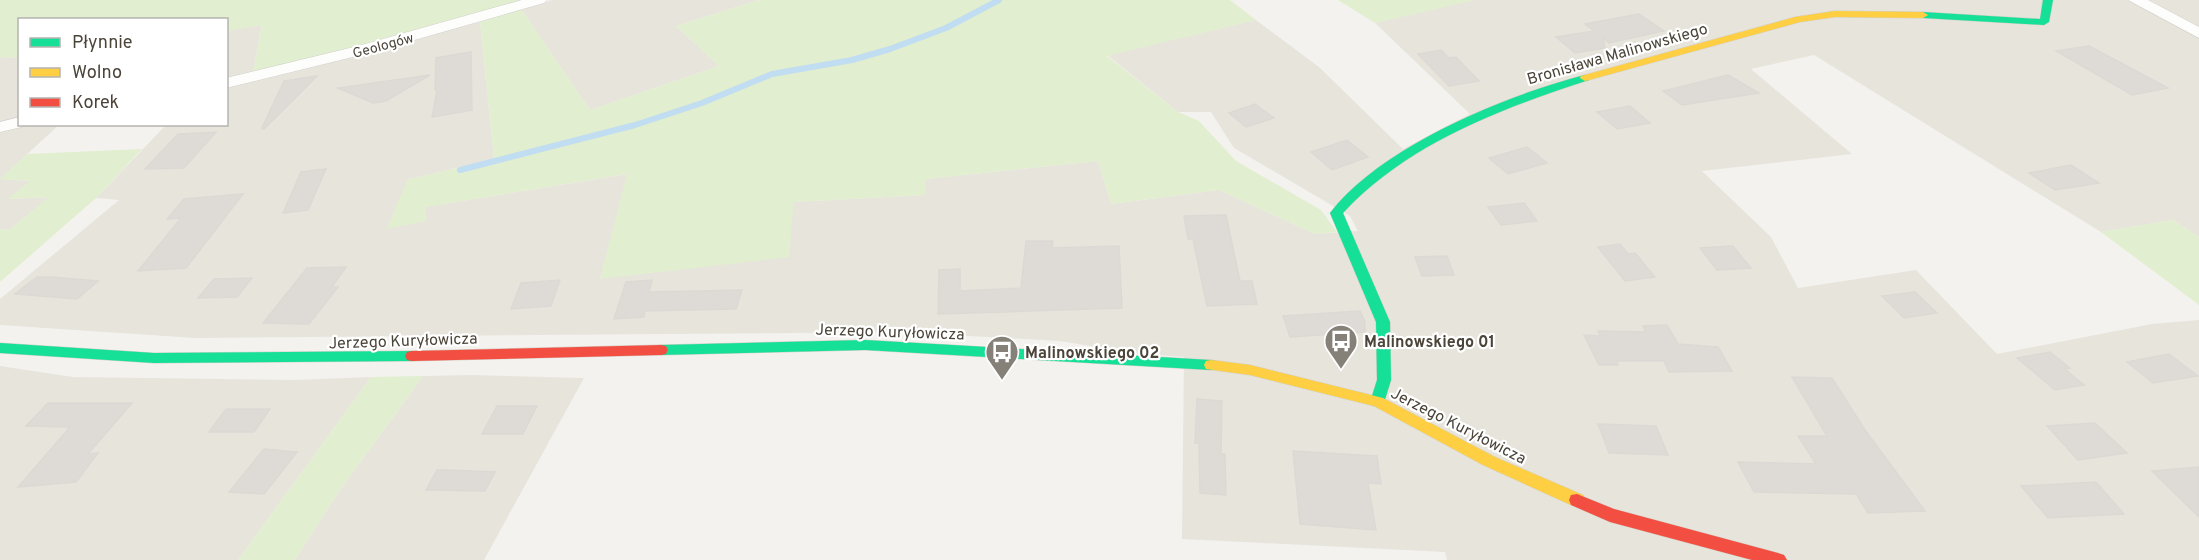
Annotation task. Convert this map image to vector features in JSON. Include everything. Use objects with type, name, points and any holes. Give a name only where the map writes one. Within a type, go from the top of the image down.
[{"type":"street","name":"Geologów","points":[[228,84],[363,50],[539,0]]},
{"type":"street","name":"Bronisława Malinowskiego","points":[[1378,402],[1384,380],[1383,322],[1336,213],[1346,199],[1421,146],[1470,120],[1523,98],[1590,75],[1774,24],[1834,14],[2044,22],[2048,0]]},
{"type":"street","points":[[2136,0],[2199,33]]},
{"type":"street","points":[[0,127],[18,122]]},
{"type":"street","name":"Jerzego Kuryłowicza","points":[[0,348],[78,357],[206,361],[865,345],[1191,363],[1250,370],[1378,402],[1489,461],[1610,515],[1718,546],[1778,560]]},
{"type":"shaded area","points":[[552,0],[759,0],[676,26],[719,66],[590,110],[521,9]]},
{"type":"shaded area","points":[[1471,0],[2199,0],[2199,237],[2173,220],[2101,232],[1814,55],[1751,69],[1852,154],[1702,171],[1771,237],[1798,288],[1916,270],[1997,354],[2152,324],[2199,320],[2199,560],[1447,560],[1445,552],[1182,539],[1184,357],[1132,353],[1060,341],[900,332],[195,338],[0,325],[0,299],[119,200],[96,198],[165,126],[228,126],[228,86],[480,22],[494,159],[407,180],[425,207],[628,174],[600,279],[793,202],[924,195],[926,179],[1098,161],[1111,204],[1219,190],[1315,234],[1358,231],[1350,216],[1234,148],[1211,112],[1178,112],[1107,55],[1256,20],[1319,67],[1403,149],[1470,114],[1375,23]]},
{"type":"shaded area","points":[[262,24],[253,73],[228,78],[228,31]]},
{"type":"shaded area","points":[[0,57],[18,58],[18,120],[0,124]]},
{"type":"shaded area","points":[[18,126],[58,126],[0,179],[0,130]]},
{"type":"shaded area","points":[[0,179],[30,181],[9,199],[50,197],[9,230],[0,229]]},
{"type":"shaded area","points":[[0,366],[73,377],[295,380],[371,377],[238,560],[0,560]]},
{"type":"shaded area","points":[[423,376],[584,378],[484,560],[295,560],[337,494]]},
{"type":"green space","points":[[0,0],[532,0],[253,73],[262,25],[228,31],[228,18],[18,18],[18,58],[0,57]]},
{"type":"green space","points":[[759,0],[1230,0],[1256,20],[1107,56],[1178,112],[1199,121],[1236,161],[1321,210],[1337,232],[1315,234],[1219,190],[1111,204],[1098,161],[926,179],[925,195],[794,202],[789,257],[600,279],[627,174],[426,207],[426,221],[387,229],[407,180],[494,159],[480,22],[521,9],[590,110],[719,66],[676,26]]},
{"type":"green space","points":[[1338,0],[1475,0],[1375,23]]},
{"type":"green space","points":[[142,149],[96,198],[0,282],[0,229],[9,230],[49,197],[7,199],[30,181],[0,179],[27,154]]},
{"type":"green space","points":[[2173,220],[2199,237],[2199,305],[2101,232]]},
{"type":"green space","points":[[423,376],[337,494],[295,560],[238,560],[371,377]]},
{"type":"building","points":[[1639,14],[1664,31],[1609,43],[1603,38],[1605,48],[1575,53],[1556,37],[1594,31],[1585,24]]},
{"type":"building","points":[[2089,46],[2168,88],[2132,95],[2056,51]]},
{"type":"building","points":[[1441,50],[1449,58],[1456,57],[1479,81],[1449,86],[1418,54]]},
{"type":"building","points":[[471,52],[472,110],[432,117],[437,90],[435,90],[436,58]]},
{"type":"building","points":[[430,75],[386,101],[373,103],[338,88]]},
{"type":"building","points":[[1728,75],[1759,93],[1682,105],[1663,91]]},
{"type":"building","points":[[317,76],[264,129],[262,128],[284,81]]},
{"type":"building","points":[[1255,104],[1274,118],[1246,127],[1229,113]]},
{"type":"building","points":[[1630,106],[1650,123],[1617,129],[1597,112]]},
{"type":"building","points":[[216,132],[184,168],[145,169],[178,134]]},
{"type":"building","points":[[1347,140],[1368,157],[1332,170],[1311,152]]},
{"type":"building","points":[[1527,147],[1547,163],[1508,174],[1489,158]]},
{"type":"building","points":[[2071,165],[2099,183],[2055,190],[2029,173]]},
{"type":"building","points":[[326,169],[308,210],[283,213],[301,172]]},
{"type":"building","points":[[243,194],[186,268],[138,271],[181,218],[167,219],[184,199]]},
{"type":"building","points":[[1524,203],[1537,221],[1501,225],[1488,207]]},
{"type":"building","points":[[1226,215],[1240,281],[1252,281],[1257,304],[1207,306],[1193,239],[1188,239],[1184,216]]},
{"type":"building","points":[[1026,241],[1053,241],[1052,248],[1119,246],[1122,308],[938,314],[939,270],[960,269],[960,291],[1021,288]]},
{"type":"building","points":[[1620,244],[1628,254],[1635,253],[1655,277],[1625,281],[1598,247]]},
{"type":"building","points":[[1733,246],[1751,268],[1717,270],[1700,248]]},
{"type":"building","points":[[1447,256],[1454,275],[1422,276],[1415,257]]},
{"type":"building","points":[[346,267],[332,287],[338,287],[309,324],[263,323],[307,268]]},
{"type":"building","points":[[37,277],[98,281],[77,299],[15,294]]},
{"type":"building","points":[[252,278],[237,297],[198,298],[214,279]]},
{"type":"building","points":[[560,280],[551,306],[511,309],[521,283]]},
{"type":"building","points":[[652,280],[649,292],[742,290],[736,309],[645,311],[644,317],[614,319],[626,282]]},
{"type":"building","points":[[1915,292],[1937,313],[1904,318],[1882,296]]},
{"type":"building","points":[[1360,311],[1365,322],[1365,332],[1290,337],[1283,316]]},
{"type":"building","points":[[1667,325],[1678,344],[1718,347],[1732,371],[1669,372],[1664,361],[1617,361],[1618,365],[1599,365],[1584,335],[1600,336],[1598,331],[1646,332],[1643,326]]},
{"type":"building","points":[[2050,352],[2070,368],[2065,369],[2084,385],[2055,390],[2017,358]]},
{"type":"building","points":[[2169,354],[2198,376],[2153,383],[2127,362]]},
{"type":"building","points":[[1792,377],[1832,378],[1865,430],[1925,511],[1868,513],[1856,494],[1754,492],[1738,462],[1816,464],[1798,436],[1827,436]]},
{"type":"building","points":[[1197,399],[1222,401],[1221,454],[1225,454],[1226,495],[1200,493],[1199,443],[1195,443]]},
{"type":"building","points":[[48,403],[132,403],[88,454],[98,453],[76,482],[18,487],[70,427],[26,426]]},
{"type":"building","points":[[497,406],[537,406],[523,434],[482,434]]},
{"type":"building","points":[[226,409],[270,409],[254,432],[209,432]]},
{"type":"building","points":[[2095,423],[2127,453],[2078,460],[2047,426]]},
{"type":"building","points":[[1598,424],[1656,426],[1668,455],[1609,453]]},
{"type":"building","points":[[264,449],[297,452],[264,494],[229,492]]},
{"type":"building","points":[[1293,451],[1377,456],[1381,484],[1368,483],[1376,530],[1300,524]]},
{"type":"building","points":[[2199,467],[2199,517],[2152,471]]},
{"type":"building","points":[[437,470],[495,472],[485,491],[426,490]]},
{"type":"building","points":[[2096,482],[2124,514],[2048,518],[2021,486]]},
{"type":"waterway","points":[[460,170],[635,125],[702,103],[772,74],[852,60],[890,49],[946,28],[999,0]]},
{"type":"traffic: fast","points":[[1923,15],[2044,22],[2048,0]]},
{"type":"traffic: fast","points":[[1378,402],[1384,380],[1383,322],[1336,213],[1357,190],[1384,169],[1450,130],[1521,100],[1585,78]]},
{"type":"traffic: fast","points":[[661,350],[865,345],[1211,365]]},
{"type":"traffic: fast","points":[[0,348],[154,358],[412,356]]},
{"type":"traffic: slow","points":[[1585,78],[1799,19],[1835,14],[1923,15]]},
{"type":"traffic: slow","points":[[1211,365],[1250,370],[1378,402],[1489,461],[1577,500]]},
{"type":"traffic: jam","points":[[412,356],[661,350]]},
{"type":"traffic: jam","points":[[1577,500],[1610,515],[1778,560]]},
{"type":"place","name":"Malinowskiego 01","points":[[1341,370]]},
{"type":"place","name":"Malinowskiego 02","points":[[1002,381]]}]
